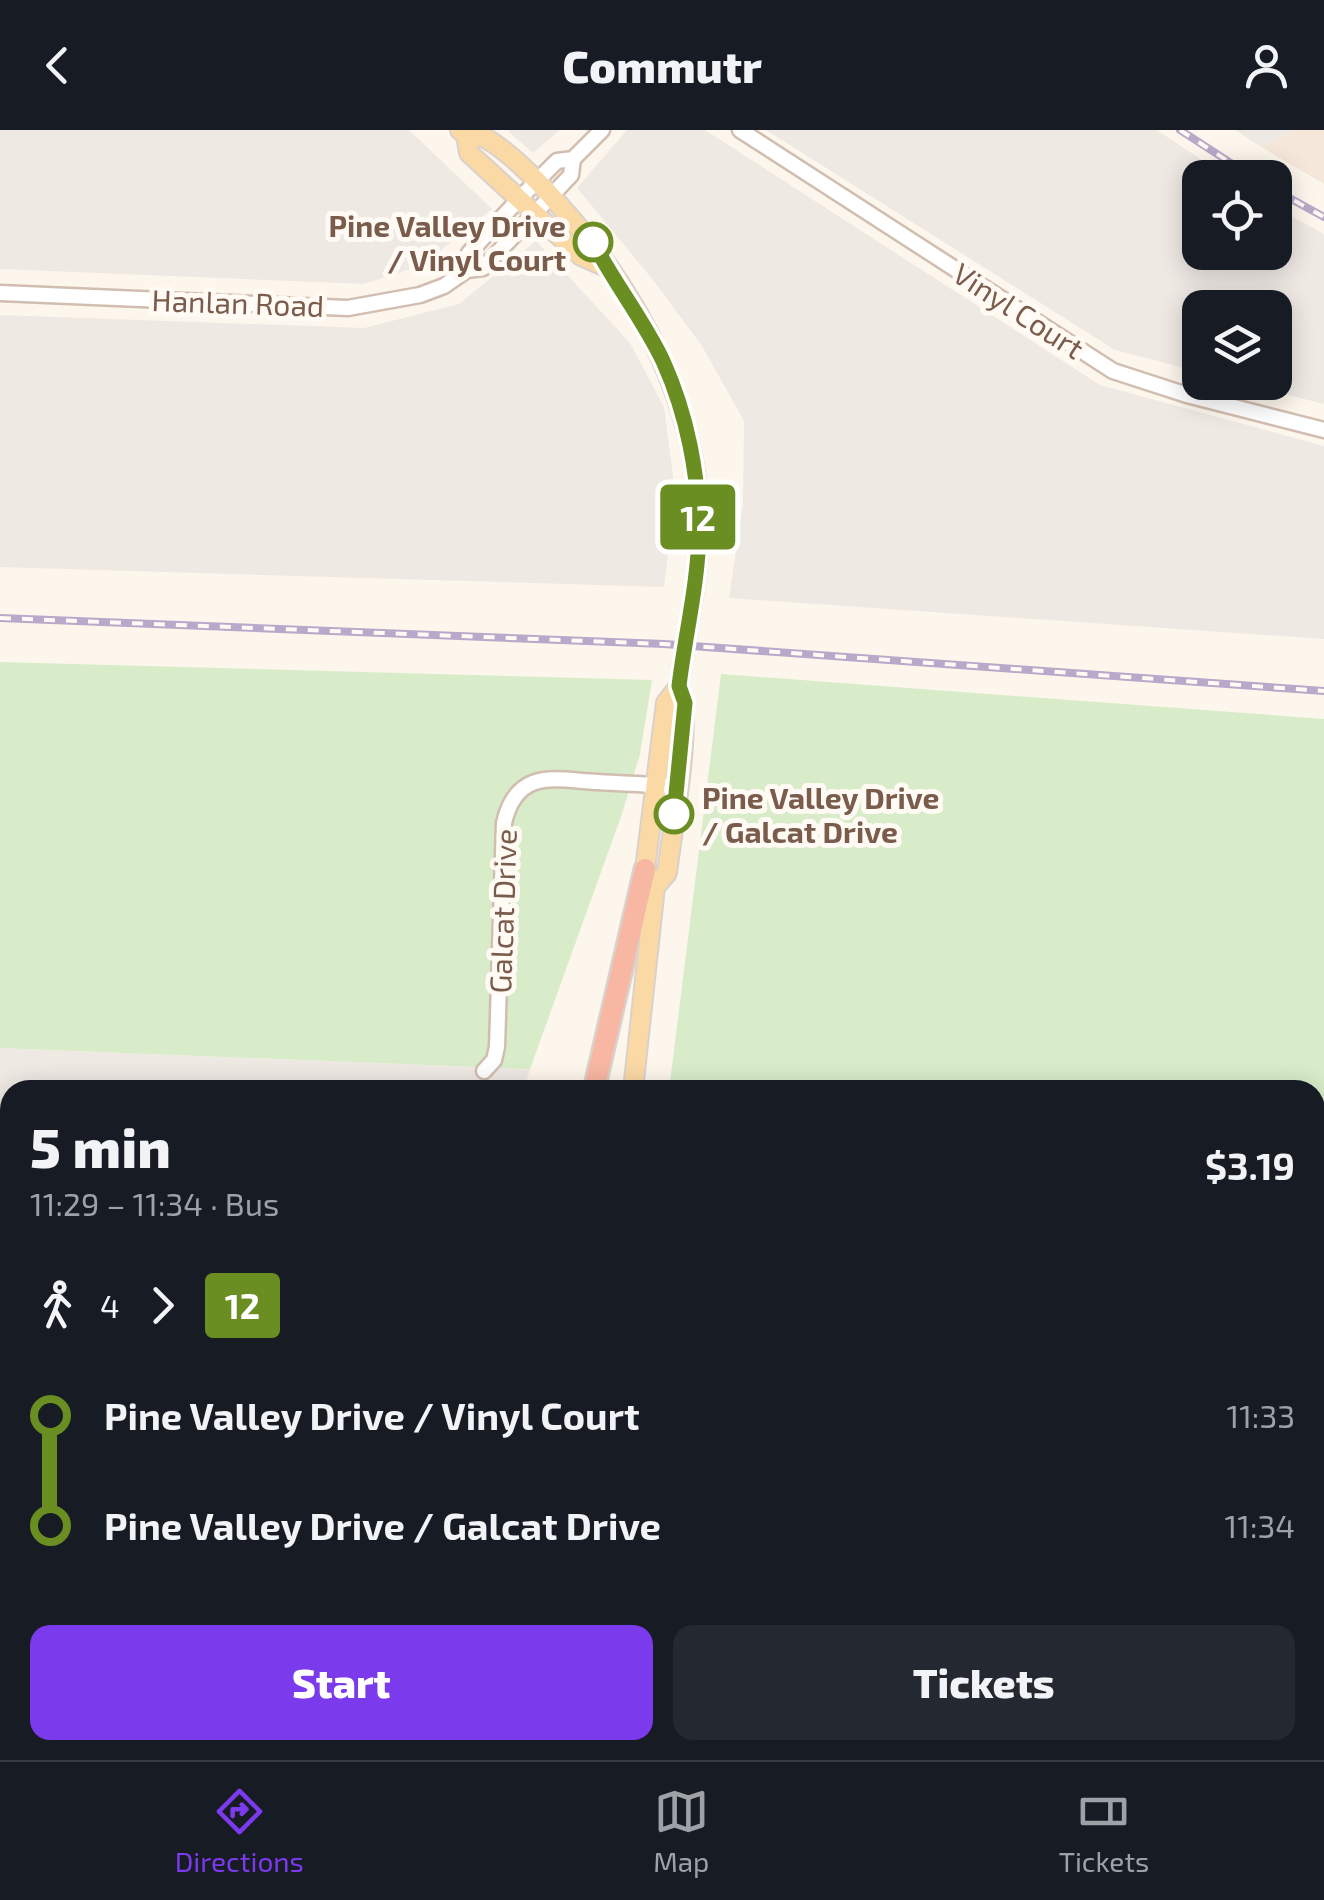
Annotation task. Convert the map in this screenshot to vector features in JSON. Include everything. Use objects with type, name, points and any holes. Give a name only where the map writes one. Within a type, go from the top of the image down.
[{"type":"highway","points":[[597,1080],[650,878]]},
{"type":"main road","points":[[606,266],[581,256],[469,153],[463,133],[484,136],[544,188],[593,242],[664,362],[680,406],[693,459],[699,535],[679,686],[685,703],[667,873],[650,878]]},
{"type":"main road","points":[[634,1080],[656,785],[666,703],[679,686]]},
{"type":"street","points":[[527,205],[544,188],[571,175],[573,159],[602,130]]},
{"type":"street","name":"Vinyl Court","points":[[740,130],[1114,372],[1324,430]]},
{"type":"street","name":"Hanlan Road","points":[[0,293],[348,308],[420,295],[444,286],[467,270],[468,253],[527,205]]},
{"type":"street","name":"Galcat Drive","points":[[484,1071],[494,1060],[497,1047],[504,822],[510,804],[526,787],[545,778],[677,787]]},
{"type":"shaded area","points":[[0,130],[409,130],[492,209],[423,265],[364,284],[0,269]]},
{"type":"shaded area","points":[[507,130],[560,130],[533,153]]},
{"type":"shaded area","points":[[627,130],[705,130],[1100,385],[1324,446],[1324,639],[729,598],[743,504],[744,421],[702,346],[577,188]]},
{"type":"shaded area","points":[[766,130],[1157,130],[1202,160],[1182,160],[1182,270],[1292,270],[1292,216],[1324,234],[1324,404],[1292,396],[1292,290],[1182,290],[1182,367],[1115,350]]},
{"type":"shaded area","points":[[1235,130],[1293,130],[1263,148]]},
{"type":"shaded area","points":[[1293,130],[1324,130],[1324,184],[1292,165],[1292,160],[1283,160],[1263,148]]},
{"type":"shaded area","points":[[536,241],[630,343],[664,407],[675,492],[664,587],[0,567],[0,315],[364,328],[459,304]]},
{"type":"shaded area","points":[[0,1048],[530,1069],[527,1080],[0,1080]]},
{"type":"green space","points":[[0,662],[652,680],[640,754],[622,814],[530,1069],[0,1048]]},
{"type":"green space","points":[[721,674],[1324,719],[1324,1080],[670,1080]]},
{"type":"railway","points":[[1180,130],[1226,160]]},
{"type":"railway","points":[[1292,199],[1324,217]]},
{"type":"railway","points":[[0,618],[664,644],[1324,691]]},
{"type":"bus line","name":"12","points":[[593,242],[664,362],[693,459],[699,535],[679,686],[685,703],[674,814]]},
{"type":"place","name":"Pine Valley Drive / Vinyl Court","points":[[593,242]]},
{"type":"place","name":"Pine Valley Drive / Galcat Drive","points":[[674,814]]}]
